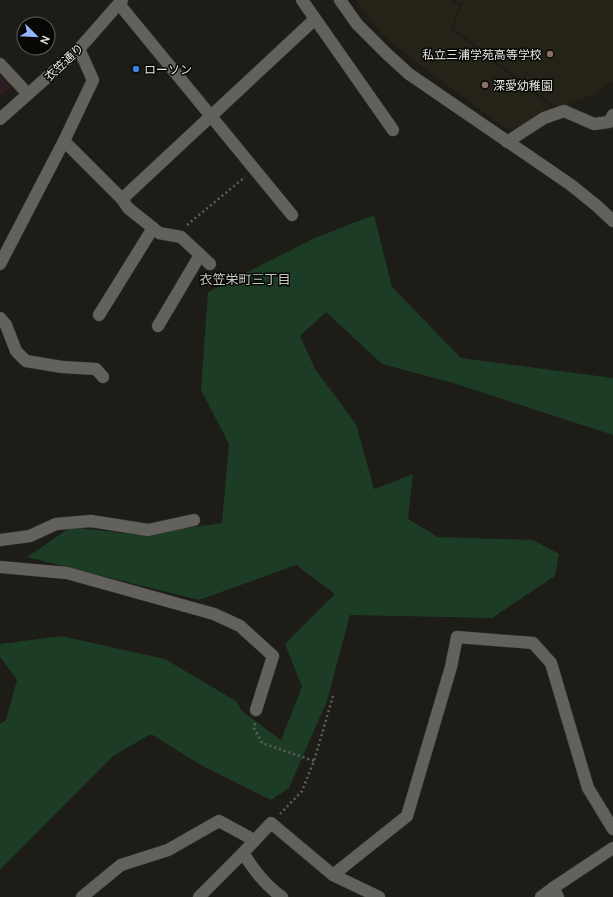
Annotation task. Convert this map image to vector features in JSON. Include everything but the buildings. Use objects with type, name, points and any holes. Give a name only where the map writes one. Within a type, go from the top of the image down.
[{"type":"street","points":[[302,0],[393,130]]},
{"type":"street","points":[[340,0],[357,24],[409,74],[571,185],[613,221]]},
{"type":"street","points":[[120,2],[210,117],[292,215]]},
{"type":"street","name":"衣笠通り","points":[[0,119],[79,48],[120,2]]},
{"type":"street","points":[[122,199],[315,19]]},
{"type":"street","points":[[0,264],[64,141],[93,80],[79,48]]},
{"type":"street","points":[[0,64],[28,94]]},
{"type":"street","points":[[507,142],[544,118],[564,111],[594,124],[612,121]]},
{"type":"street","points":[[64,141],[122,199],[128,208],[159,233],[181,237],[210,264]]},
{"type":"street","points":[[99,315],[153,228]]},
{"type":"street","points":[[158,326],[200,255]]},
{"type":"street","points":[[0,318],[6,325],[16,351],[26,361],[62,367],[96,369],[103,377]]},
{"type":"street","points":[[0,540],[30,536],[56,524],[91,521],[148,530],[194,520]]},
{"type":"street","points":[[0,567],[67,572],[214,614],[240,626],[273,656],[256,710]]},
{"type":"street","points":[[333,875],[407,816],[452,667],[457,637],[533,643],[551,663],[588,788],[613,829]]},
{"type":"street","points":[[82,897],[121,865],[168,850],[219,821],[254,840]]},
{"type":"street","points":[[201,896],[271,823],[333,875],[379,897]]},
{"type":"street","points":[[541,897],[555,893],[613,848]]},
{"type":"street","points":[[243,853],[258,875],[271,890],[282,897]]},
{"type":"path","points":[[175,236],[255,169]]},
{"type":"path","points":[[271,823],[302,791],[314,761],[333,696]]},
{"type":"path","points":[[256,710],[254,728],[262,743],[314,761]]},
{"type":"shaded area","name":"深愛幼稚園","points":[[356,0],[450,0],[460,6],[451,29],[550,106],[516,129],[507,129],[418,64],[380,33]]},
{"type":"shaded area","name":"私立三浦学苑高等学校","points":[[454,0],[613,0],[613,81],[595,94],[568,105],[553,105],[453,28],[462,5]]},
{"type":"shaded area","points":[[0,75],[11,87],[0,96]]},
{"type":"green space","points":[[374,215],[392,287],[461,358],[613,378],[613,435],[453,383],[382,364],[326,312],[300,336],[315,369],[356,424],[374,489],[413,474],[408,519],[438,537],[533,540],[559,554],[555,576],[492,618],[350,615],[327,701],[289,788],[271,800],[199,764],[151,734],[113,756],[0,870],[0,724],[6,720],[17,680],[0,657],[0,644],[61,636],[165,659],[236,701],[242,711],[281,740],[302,687],[285,644],[335,594],[296,565],[199,600],[27,557],[71,527],[139,535],[222,523],[229,444],[201,390],[208,292],[315,238]]},
{"type":"place","name":"私立三浦学苑高等学校","points":[[550,54]]},
{"type":"place","name":"ローソン","points":[[136,69]]},
{"type":"place","name":"深愛幼稚園","points":[[485,85]]},
{"type":"district","name":"衣笠栄町三丁目","points":[[245,279]]}]
